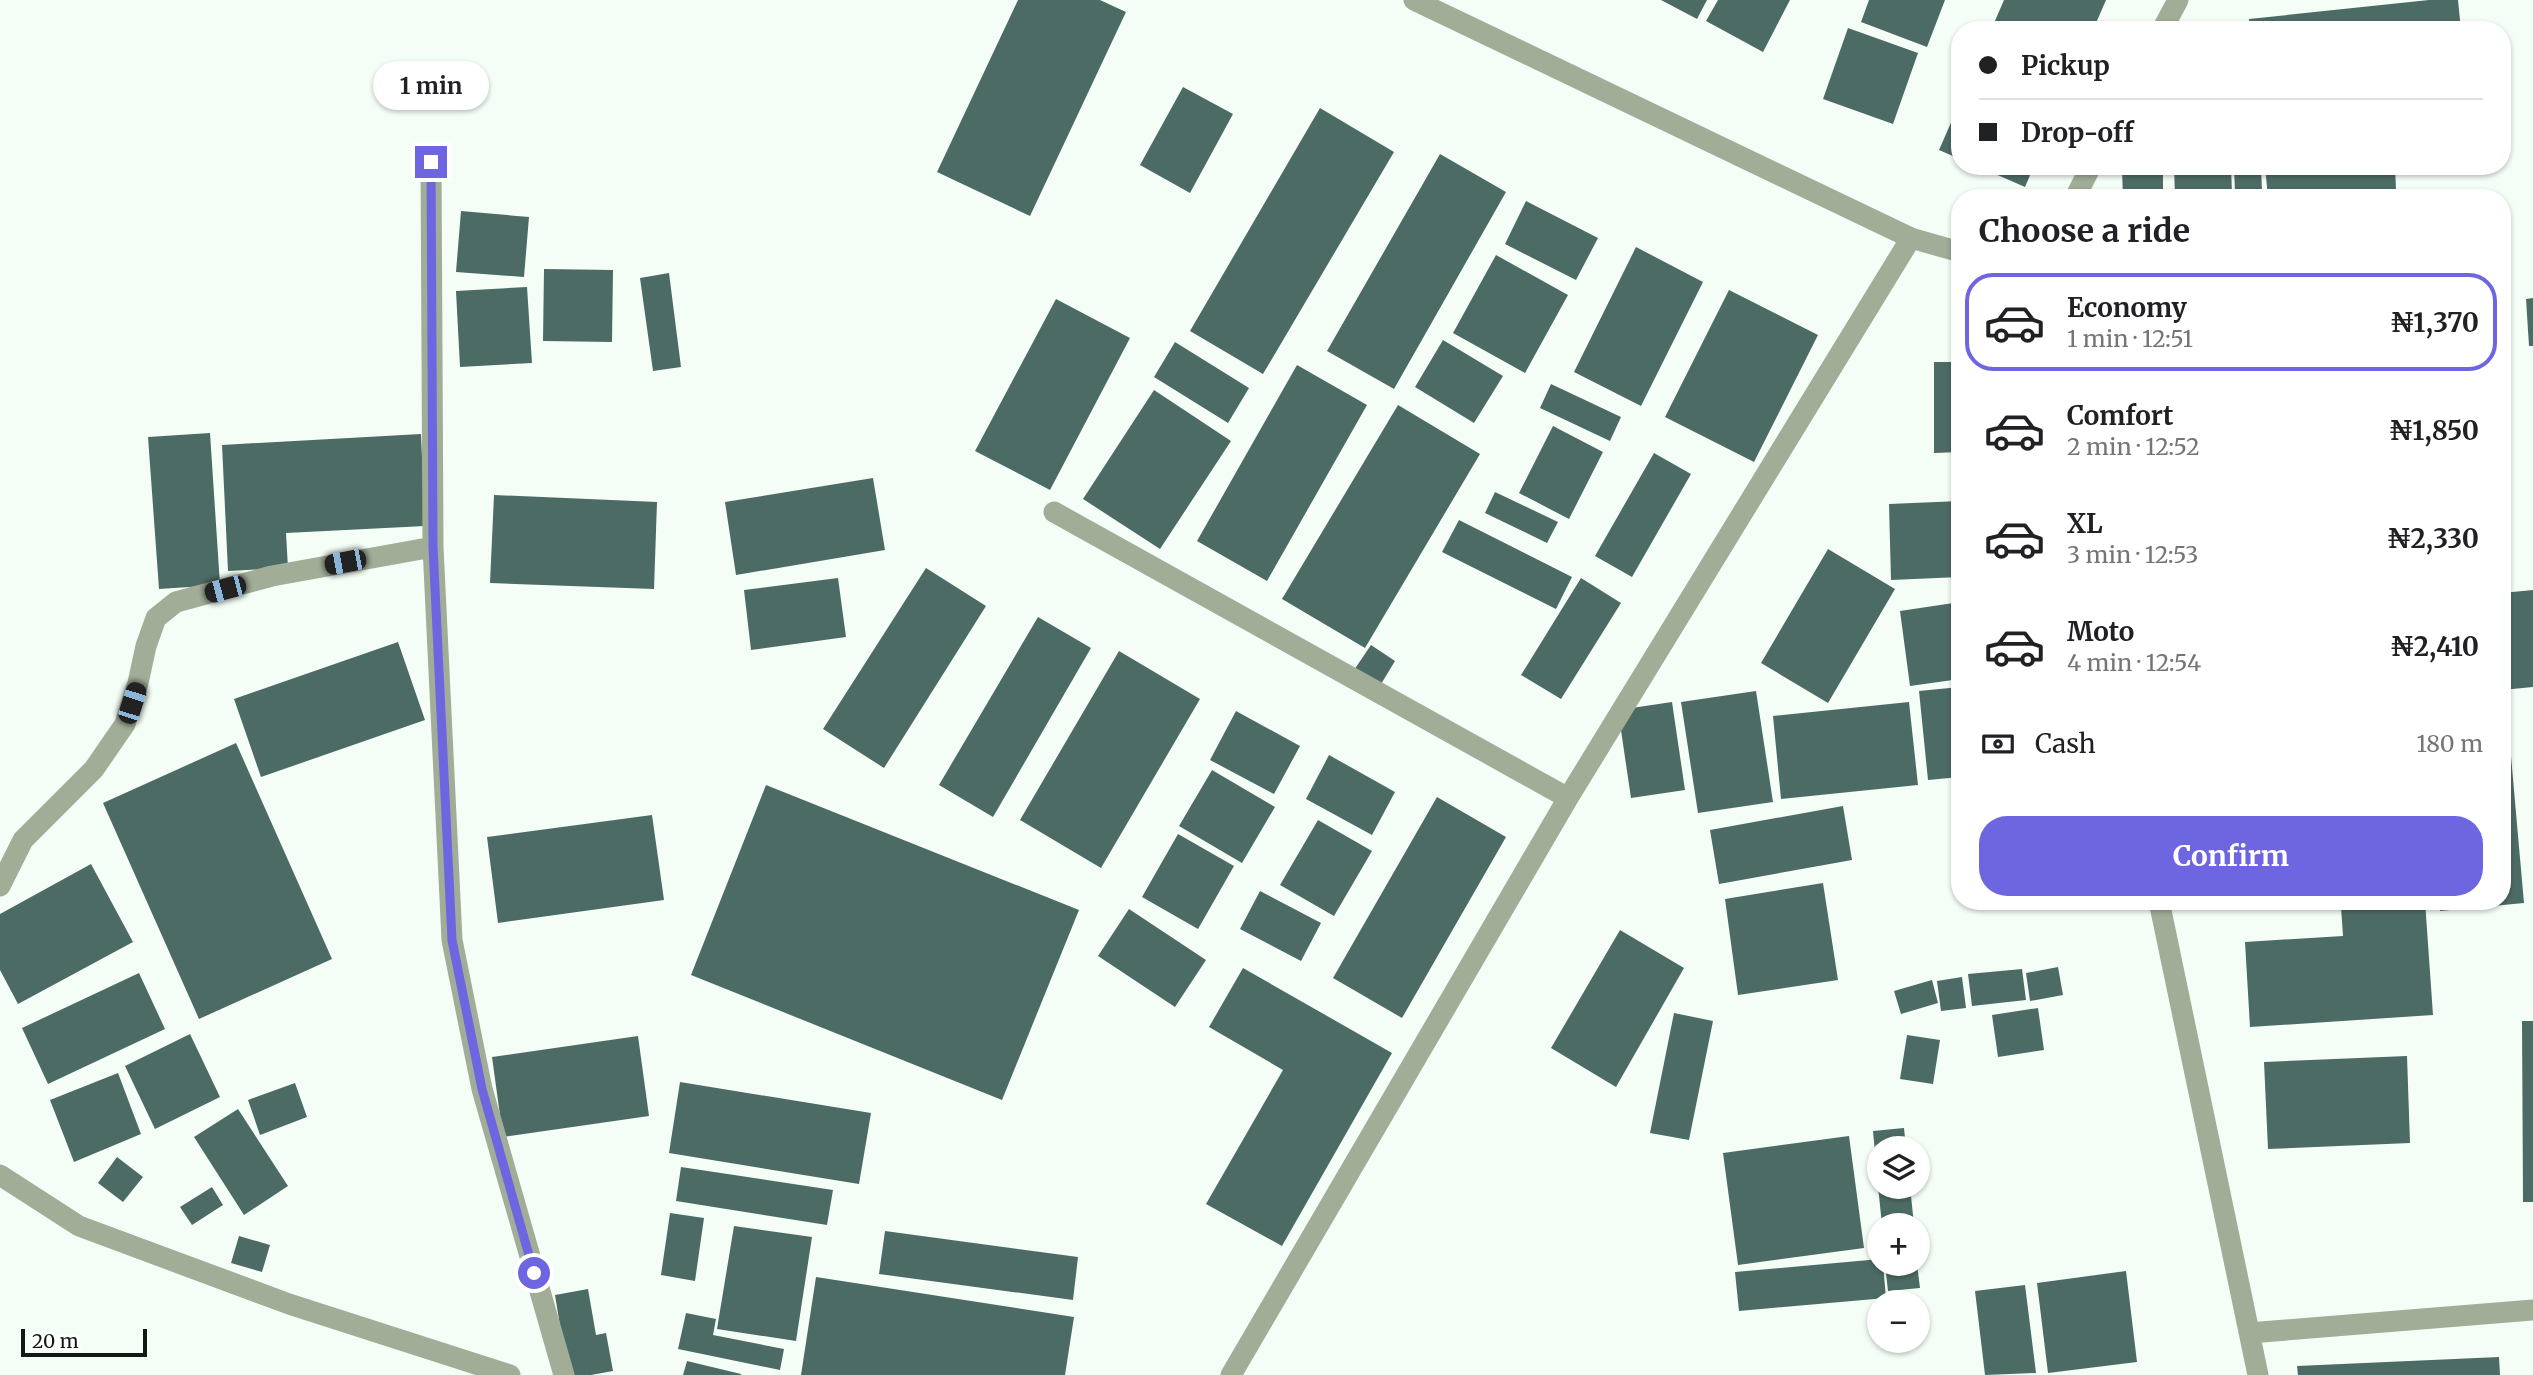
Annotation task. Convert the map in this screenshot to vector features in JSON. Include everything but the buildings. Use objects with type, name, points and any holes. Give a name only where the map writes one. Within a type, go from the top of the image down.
[{"type":"street","points":[[1414,0],[1911,238],[1951,249]]},
{"type":"street","points":[[2167,21],[2178,0]]},
{"type":"street","points":[[431,162],[433,547],[452,940],[482,1089],[564,1375]]},
{"type":"street","points":[[1231,1375],[1568,798],[1911,238]]},
{"type":"street","points":[[1054,512],[1568,798]]},
{"type":"street","points":[[0,886],[23,840],[94,769],[125,724],[156,618],[176,602],[272,576],[433,547]]},
{"type":"street","points":[[2161,910],[2258,1375]]},
{"type":"street","points":[[0,1175],[79,1226],[289,1304],[510,1375]]},
{"type":"street","points":[[2249,1333],[2533,1310]]},
{"type":"route","points":[[431,162],[433,547],[452,940],[482,1089],[534,1273]]}]
